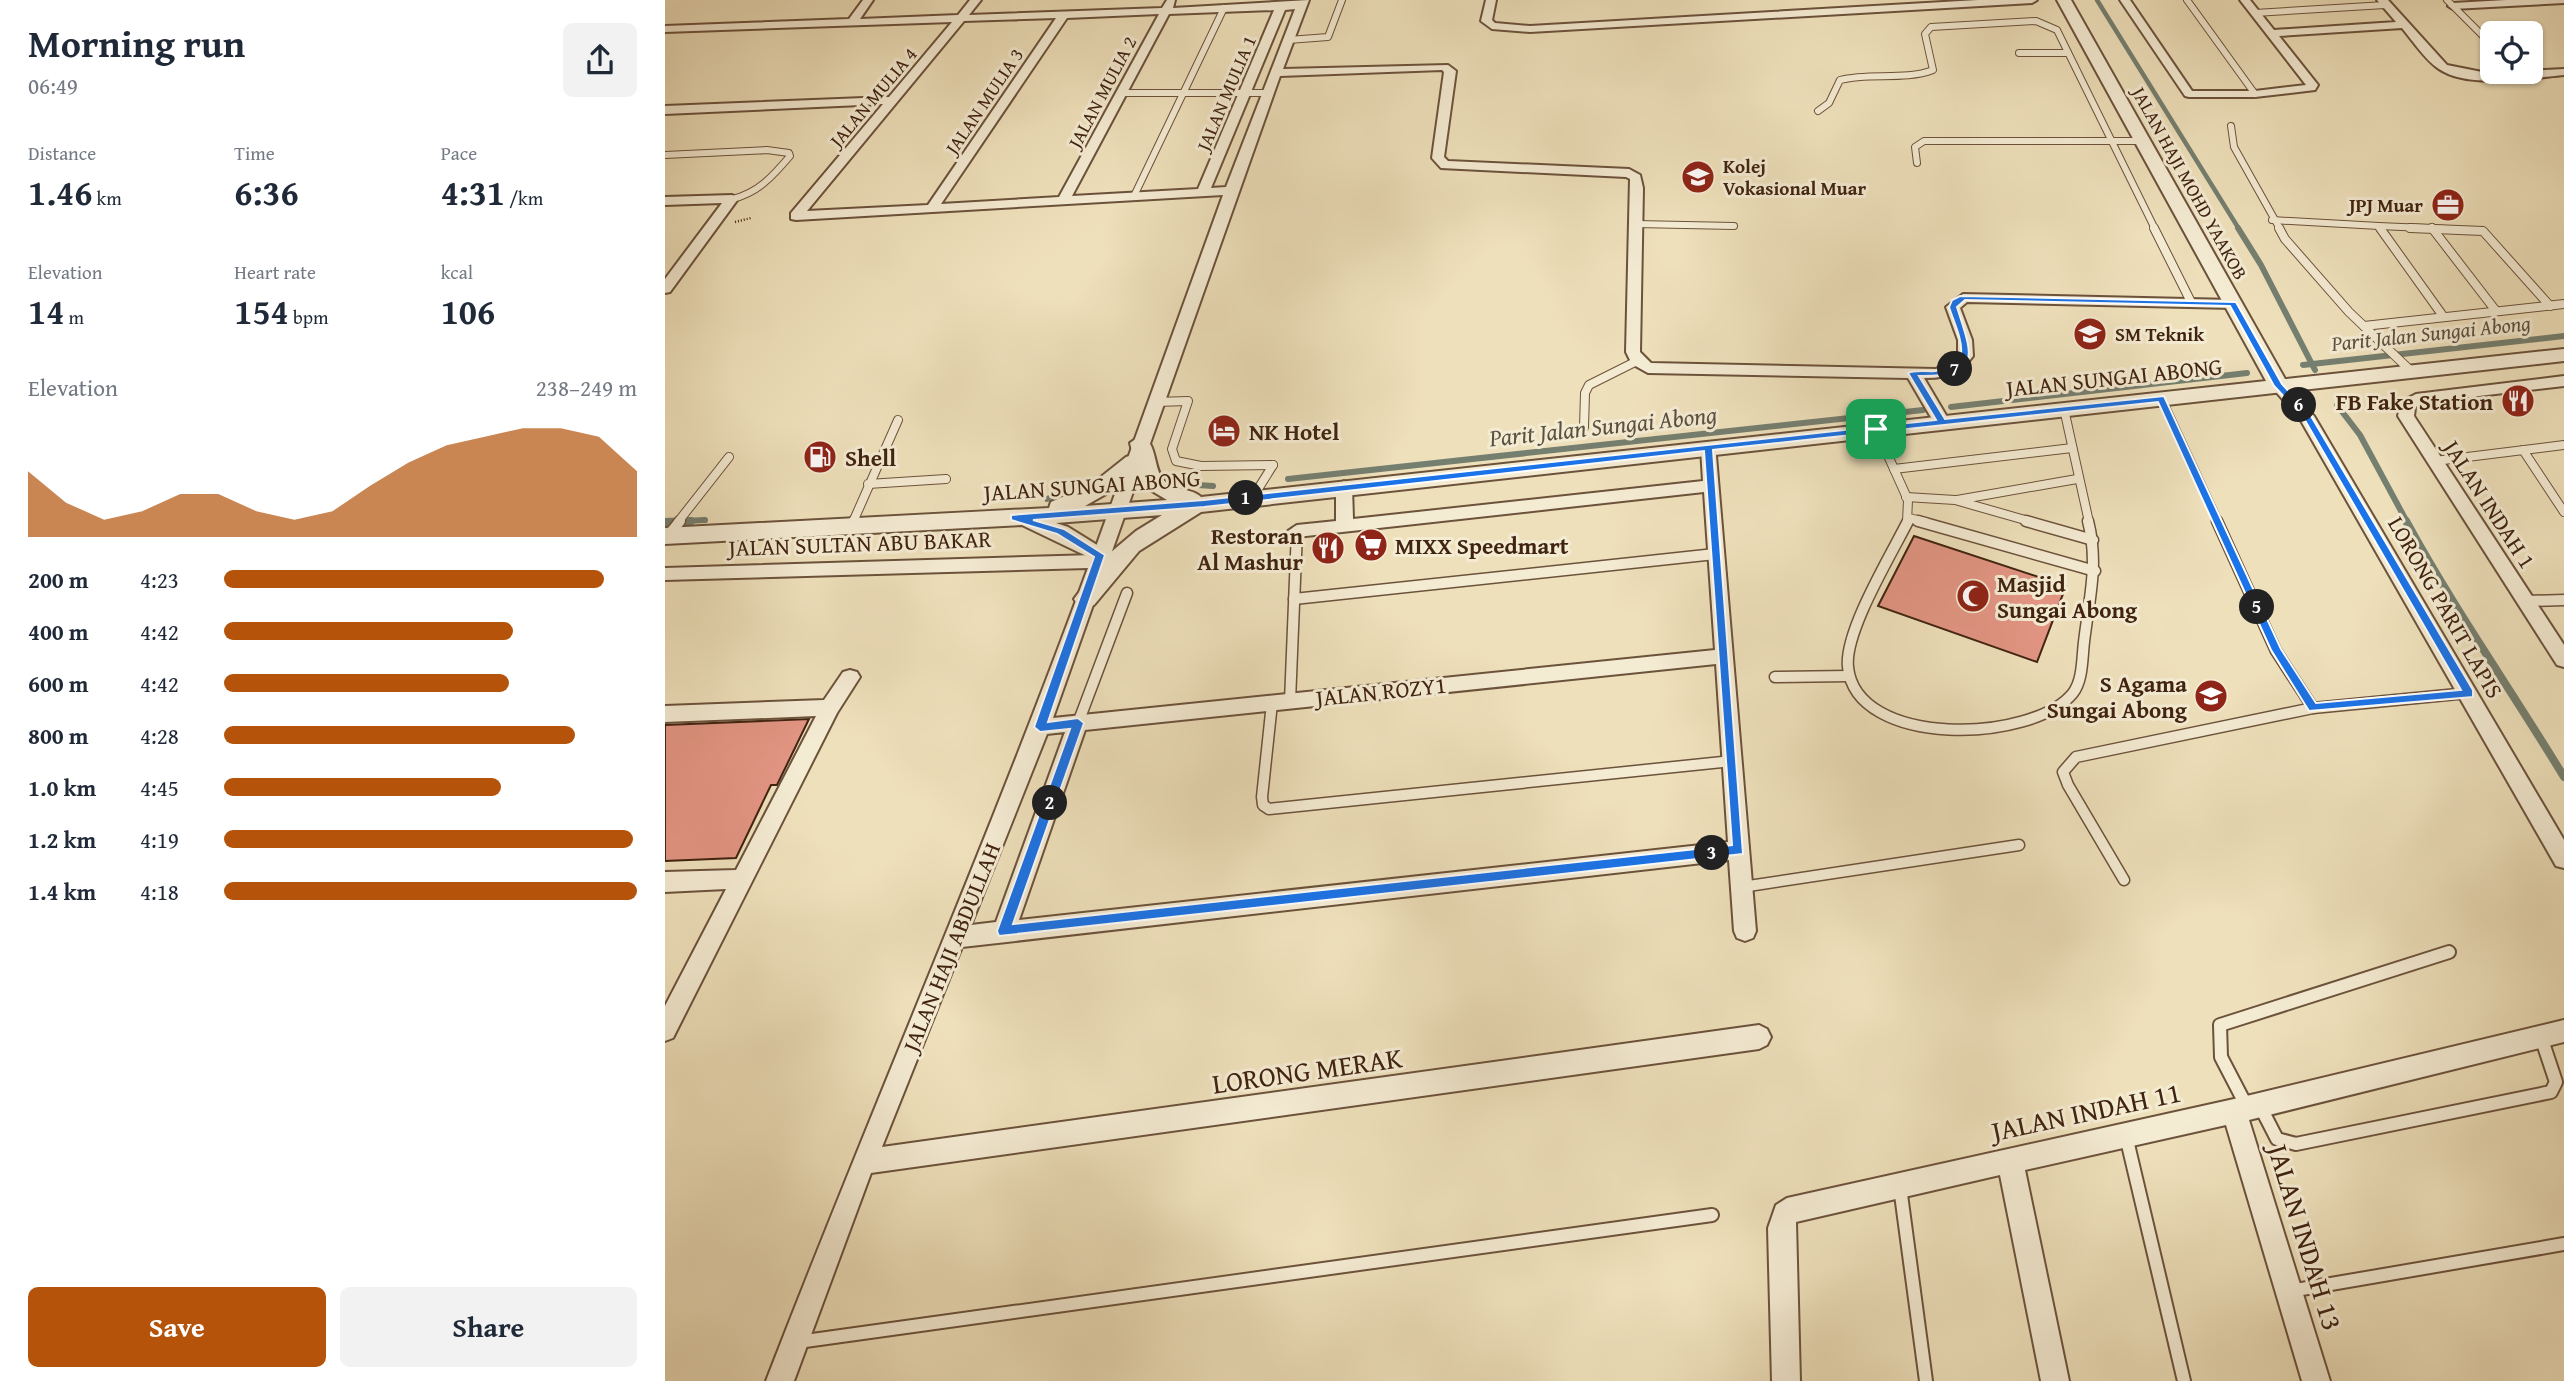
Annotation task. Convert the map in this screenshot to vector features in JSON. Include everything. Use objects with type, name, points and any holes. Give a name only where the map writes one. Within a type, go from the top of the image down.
[{"type":"street","points":[[853,20],[868,0]]},
{"type":"street","name":"JALAN MULIA 4","points":[[932,208],[796,216],[976,0]]},
{"type":"street","points":[[1490,0],[1486,21],[1492,26],[1509,29],[2032,0]]},
{"type":"street","points":[[1775,0],[1779,15]]},
{"type":"street","name":"JALAN HAJI MOHD YAAKOB","points":[[2064,0],[2278,386]]},
{"type":"street","points":[[2125,0],[2185,91],[2197,95],[2255,94],[2304,89],[2312,85],[2245,0]]},
{"type":"street","points":[[2450,3],[2563,0]]},
{"type":"street","points":[[2383,2],[2443,67],[2455,72],[2480,76]]},
{"type":"street","points":[[665,29],[1064,14],[1169,5],[1224,8],[1303,3],[1275,73],[1117,512]]},
{"type":"street","name":"JALAN MULIA 2","points":[[1064,200],[1169,5]]},
{"type":"street","name":"JALAN MULIA 1","points":[[1203,192],[1281,6]]},
{"type":"street","name":"JALAN MULIA 3","points":[[932,208],[1064,14]]},
{"type":"street","points":[[2271,33],[2403,25]]},
{"type":"street","points":[[1275,73],[1444,68],[1450,71],[1438,151],[1439,162],[1456,167],[1629,173],[1636,178],[1633,352],[1637,361],[1647,368],[1937,374],[1957,369],[1965,362],[1967,353],[1953,307],[1955,302],[1963,298],[2233,304]]},
{"type":"street","points":[[2543,72],[2564,72]]},
{"type":"street","points":[[665,110],[893,100]]},
{"type":"street","points":[[932,208],[1232,191]]},
{"type":"street","points":[[665,201],[732,199]]},
{"type":"street","points":[[665,289],[732,199]]},
{"type":"street","name":"JALAN SUNGAI ABONG","points":[[666,536],[1117,512],[2278,386],[2406,366],[2564,355]]},
{"type":"street","points":[[1913,373],[1942,422]]},
{"type":"street","name":"LORONG PARIT LAPIS","points":[[2278,386],[2307,416],[2564,859]]},
{"type":"street","name":"JALAN INDAH 1","points":[[2561,386],[2416,399],[2407,406],[2406,416],[2564,660]]},
{"type":"street","points":[[1709,448],[1709,486],[1745,931]]},
{"type":"street","points":[[1137,453],[1152,483],[1165,494],[1210,503]]},
{"type":"street","points":[[1009,518],[1084,499],[1107,486],[1137,453]]},
{"type":"street","points":[[1297,531],[1709,486]]},
{"type":"street","points":[[1344,487],[1345,525]]},
{"type":"street","points":[[1086,599],[1110,563],[1131,543],[1210,503]]},
{"type":"street","name":"JALAN HAJI ABDULLAH","points":[[780,1381],[863,1162],[1040,727],[1117,512]]},
{"type":"street","points":[[1009,518],[1061,532],[1099,558]]},
{"type":"street","name":"JALAN SULTAN ABU BAKAR","points":[[665,574],[1099,558]]},
{"type":"street","name":"JALAN ROZY1","points":[[1040,727],[1723,656]]},
{"type":"street","points":[[665,1030],[830,708],[850,677]]},
{"type":"street","points":[[665,714],[830,708]]},
{"type":"street","points":[[1004,931],[1078,723]]},
{"type":"street","points":[[955,937],[1739,850]]},
{"type":"street","points":[[665,882],[743,878]]},
{"type":"street","name":"JALAN INDAH 11","points":[[1786,1381],[1781,1228],[1786,1214],[1795,1207],[2126,1136],[2558,1033]]},
{"type":"street","name":"LORONG MERAK","points":[[863,1162],[1759,1037]]},
{"type":"street","name":"JALAN INDAH 13","points":[[2247,1108],[2290,1291],[2316,1381]]},
{"type":"street","points":[[2010,1160],[2055,1381]]},
{"type":"lane","points":[[1288,40],[1328,37],[1342,0]]},
{"type":"lane","points":[[2187,0],[2255,94]]},
{"type":"lane","points":[[2255,13],[2383,2]]},
{"type":"lane","points":[[2450,3],[2480,33]]},
{"type":"lane","points":[[1134,196],[1224,8]]},
{"type":"lane","points":[[1818,111],[1829,103],[1840,80],[1853,75],[1919,74],[1933,70],[1925,34],[1936,26],[2045,23],[2057,30],[2191,302]]},
{"type":"lane","points":[[2019,53],[2068,53]]},
{"type":"lane","points":[[1122,93],[1268,93]]},
{"type":"lane","points":[[2231,126],[2234,147],[2272,220],[2294,250],[2364,326],[2406,366]]},
{"type":"lane","points":[[1917,163],[1915,147],[1924,141],[2142,141]]},
{"type":"lane","points":[[665,155],[767,150],[789,153],[761,189],[746,197],[732,199]]},
{"type":"lane","points":[[2272,220],[2486,233],[2550,306]]},
{"type":"lane","points":[[1636,224],[1734,226]]},
{"type":"lane","points":[[2379,226],[2443,316]]},
{"type":"lane","points":[[2432,228],[2496,311]]},
{"type":"lane","points":[[2364,326],[2564,304]]},
{"type":"lane","points":[[1584,427],[1585,393],[1589,385],[1637,361]]},
{"type":"lane","points":[[2161,398],[2276,650],[2313,708]]},
{"type":"lane","points":[[1156,402],[1188,401],[1173,449],[1176,461],[1201,466],[1273,465],[1252,497]]},
{"type":"lane","points":[[1876,429],[1906,497],[1909,518],[1850,640],[1847,660],[1849,676],[1867,703],[1893,720],[1921,728],[1951,731],[2000,728],[2034,719],[2062,704],[2077,688],[2095,571],[2093,540],[2077,479],[2064,409]]},
{"type":"lane","points":[[852,526],[867,484],[898,420]]},
{"type":"lane","points":[[2435,461],[2564,445]]},
{"type":"lane","points":[[1894,469],[2072,448]]},
{"type":"lane","points":[[2523,450],[2564,512]]},
{"type":"lane","points":[[666,536],[729,457]]},
{"type":"lane","points":[[867,484],[946,479]]},
{"type":"lane","points":[[1955,500],[2077,479]]},
{"type":"lane","points":[[1906,497],[1955,500],[2093,540]]},
{"type":"lane","points":[[1909,518],[2095,571]]},
{"type":"lane","points":[[1297,531],[1294,599],[1281,702],[1262,797],[1263,805],[1269,809],[1732,761]]},
{"type":"lane","points":[[1294,599],[1715,554]]},
{"type":"lane","points":[[1078,723],[1127,593]]},
{"type":"lane","points":[[2526,601],[2564,600]]},
{"type":"lane","points":[[1775,677],[1849,676]]},
{"type":"lane","points":[[2124,880],[2068,785],[2063,772],[2076,757],[2313,708],[2469,693]]},
{"type":"lane","points":[[1742,887],[2019,845]]},
{"type":"lane","points":[[2449,952],[2220,1025],[2215,1039],[2218,1050],[2247,1108],[2277,1139],[2296,1144],[2551,1092],[2556,1082],[2558,1033]]},
{"type":"lane","points":[[2126,1136],[2185,1381]]},
{"type":"lane","points":[[1900,1185],[1926,1381]]},
{"type":"lane","points":[[794,1342],[1712,1215]]},
{"type":"lane","points":[[2290,1291],[2564,1244]]},
{"type":"building","name":"Masjid Sungai Abong","points":[[1914,536],[2066,586],[2037,662],[1878,606]]},
{"type":"building","points":[[809,719],[777,785],[771,785],[736,858],[665,861],[665,725]]},
{"type":"waterway","points":[[2097,0],[2239,229]]},
{"type":"waterway","points":[[2238,228],[2261,265],[2312,364]]},
{"type":"waterway","name":"Parit Jalan Sungai Abong","points":[[2312,364],[2564,336]]},
{"type":"waterway","name":"Parit Jalan Sungai Abong","points":[[2303,365],[2312,364]]},
{"type":"waterway","name":"Parit Jalan Sungai Abong","points":[[2312,364],[2315,370]]},
{"type":"waterway","name":"Parit Jalan Sungai Abong","points":[[1951,407],[2247,373]]},
{"type":"waterway","points":[[2337,405],[2360,435],[2407,522]]},
{"type":"waterway","name":"Parit Jalan Sungai Abong","points":[[1288,479],[1923,410]]},
{"type":"waterway","name":"Parit Jalan Sungai Abong","points":[[1166,483],[1213,486]]},
{"type":"waterway","name":"Parit Jalan Sungai Abong","points":[[1047,499],[1065,492]]},
{"type":"waterway","name":"Parit Jalan Sungai Abong","points":[[691,521],[665,522],[705,520]]},
{"type":"waterway","points":[[2406,521],[2564,777]]},
{"type":"place","name":"Kolej Vokasional Muar","points":[[1698,177]]},
{"type":"place","name":"JPJ Muar","points":[[2448,205]]},
{"type":"place","name":"SM Teknik","points":[[2090,334]]},
{"type":"place","name":"FB Fake Station","points":[[2518,401]]},
{"type":"place","name":"NK Hotel","points":[[1224,431]]},
{"type":"place","name":"Shell","points":[[820,457]]},
{"type":"place","name":"MIXX Speedmart","points":[[1371,545]]},
{"type":"place","name":"Restoran Al Mashur","points":[[1328,548]]},
{"type":"place","name":"Masjid Sungai Abong","points":[[1973,596]]},
{"type":"place","name":"S Agama Sungai Abong","points":[[2211,696]]},
{"type":"route","points":[[1963,298],[2233,304],[2278,386],[2307,416],[2469,693],[2313,708],[2276,650],[2161,398],[1709,448],[1709,486],[1739,850],[1004,931],[1078,723],[1040,727],[1100,555],[1061,532],[1014,518],[1204,504],[1876,429],[1942,422],[1913,373],[1937,374],[1957,369],[1965,362],[1967,353],[1953,307],[1955,302],[1963,298]]}]
